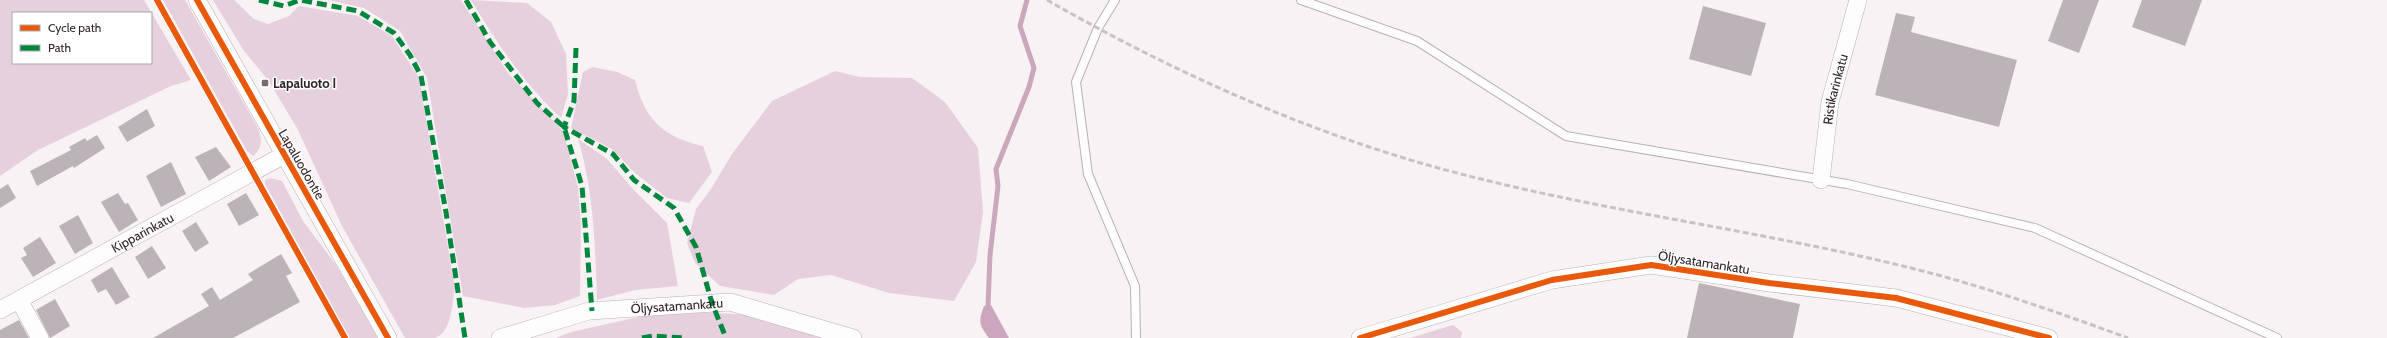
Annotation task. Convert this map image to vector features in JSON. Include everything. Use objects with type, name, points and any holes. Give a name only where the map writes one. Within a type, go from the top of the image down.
[{"type":"street","name":"Lapaluodontie","points":[[197,0],[388,338]]},
{"type":"street","name":"Ristikarinkatu","points":[[1821,180],[1830,102],[1858,0]]},
{"type":"street","name":"Kipparinkatu","points":[[0,310],[284,155]]},
{"type":"street","name":"Öljysatamankatu","points":[[1360,338],[1552,280],[1651,265],[1769,283],[1896,298],[2049,338]]},
{"type":"street","points":[[19,300],[40,338]]},
{"type":"street","name":"Öljysatamankatu","points":[[500,338],[588,311],[730,302],[853,338]]},
{"type":"lane","points":[[1115,0],[1098,28],[1076,82],[1088,174],[1136,286],[1136,338]]},
{"type":"lane","points":[[1301,0],[1417,42],[1566,136],[1821,180],[2035,228],[2276,338]]},
{"type":"shaded area","points":[[0,0],[144,0],[151,12],[12,12],[12,64],[152,64],[152,14],[191,80],[171,86],[38,150],[0,176]]},
{"type":"shaded area","points":[[163,0],[185,0],[258,128],[261,143],[259,150],[253,156],[247,151]]},
{"type":"shaded area","points":[[213,0],[234,0],[254,19],[268,24],[289,16],[299,6],[358,16],[392,36],[419,78],[455,288],[448,324],[440,335],[434,338],[405,338],[342,226],[297,128],[268,80],[244,51]]},
{"type":"shaded area","points":[[328,0],[461,0],[508,73],[563,131],[578,187],[581,225],[580,296],[555,305],[524,308],[463,296],[427,78],[400,31],[364,8]]},
{"type":"shaded area","points":[[471,0],[527,3],[551,22],[566,54],[568,94],[561,118],[535,92],[523,77],[491,32]]},
{"type":"shaded area","points":[[593,67],[617,72],[635,80],[644,106],[658,125],[677,138],[703,146],[712,172],[689,203],[667,198],[635,173],[612,149],[571,128],[583,72]]},
{"type":"shaded area","points":[[835,71],[860,77],[912,78],[945,102],[978,148],[983,212],[976,262],[954,301],[889,293],[831,275],[798,279],[774,295],[720,286],[695,263],[687,243],[696,209],[711,189],[732,154],[772,101]]},
{"type":"shaded area","points":[[578,139],[606,158],[634,190],[667,223],[678,286],[635,290],[597,300],[591,199]]},
{"type":"shaded area","points":[[271,178],[282,181],[303,221],[336,265],[378,338],[350,338],[265,184],[265,180]]},
{"type":"shaded area","points":[[991,305],[1009,338],[989,338],[983,330],[980,323],[982,311],[984,306]]},
{"type":"shaded area","points":[[670,310],[751,315],[824,338],[556,338],[571,332]]},
{"type":"shaded area","points":[[1453,325],[1462,332],[1461,338],[1410,338]]},
{"type":"building","points":[[2063,0],[2099,0],[2079,53],[2048,41]]},
{"type":"building","points":[[2142,0],[2202,0],[2185,46],[2132,27]]},
{"type":"building","points":[[1703,6],[1766,23],[1751,76],[1689,59]]},
{"type":"building","points":[[1896,13],[1915,17],[1911,32],[2017,60],[1999,127],[1875,95]]},
{"type":"building","points":[[147,109],[155,126],[127,142],[118,127]]},
{"type":"building","points":[[97,135],[105,148],[74,168],[73,166],[37,186],[30,171],[71,150],[69,147],[85,138],[87,141]]},
{"type":"building","points":[[216,147],[231,167],[209,181],[195,157]]},
{"type":"building","points":[[171,162],[186,194],[161,207],[146,176]]},
{"type":"building","points":[[8,184],[16,198],[0,208],[0,189]]},
{"type":"building","points":[[118,193],[125,204],[128,203],[138,220],[119,232],[101,202]]},
{"type":"building","points":[[246,193],[259,215],[239,226],[227,204]]},
{"type":"building","points":[[78,215],[93,243],[75,254],[59,226]]},
{"type":"building","points":[[196,222],[209,243],[195,252],[182,231]]},
{"type":"building","points":[[40,237],[56,263],[33,277],[21,258],[27,255],[23,248]]},
{"type":"building","points":[[152,246],[166,268],[148,279],[135,257]]},
{"type":"building","points":[[281,254],[292,273],[286,276],[300,302],[233,338],[153,338],[209,306],[201,294],[212,287],[220,300],[253,280],[248,274]]},
{"type":"building","points":[[112,267],[130,297],[116,305],[106,289],[98,293],[91,280]]},
{"type":"building","points":[[1699,283],[1800,304],[1793,338],[1687,338]]},
{"type":"building","points":[[55,299],[70,326],[50,338],[36,310]]},
{"type":"building","points":[[19,320],[29,338],[0,338],[0,330]]},
{"type":"waterway","points":[[988,306],[990,255],[998,186],[996,169],[1029,87],[1034,68],[1020,26],[1027,0]]},
{"type":"railway","points":[[1047,0],[1184,72],[1279,113],[1375,149],[1488,181],[1616,208],[1810,245],[1938,275],[1986,289],[2128,338]]},
{"type":"marked path","points":[[259,0],[284,6],[300,0],[358,11],[394,33],[410,55],[421,76],[446,212],[465,338]]},
{"type":"marked path","points":[[466,0],[490,42],[537,103],[564,127],[582,186],[592,311]]},
{"type":"marked path","points":[[576,48],[574,101],[564,127],[613,154],[634,180],[674,208],[696,247],[712,303],[726,338]]},
{"type":"marked path","points":[[642,338],[653,336],[684,338]]},
{"type":"cycle path","points":[[157,0],[345,338]]},
{"type":"cycle path","points":[[197,0],[388,338]]},
{"type":"cycle path","points":[[1360,338],[1552,280],[1651,265],[1769,283],[1896,298],[2049,338]]},
{"type":"place","name":"Lapaluoto I","points":[[265,83]]}]
